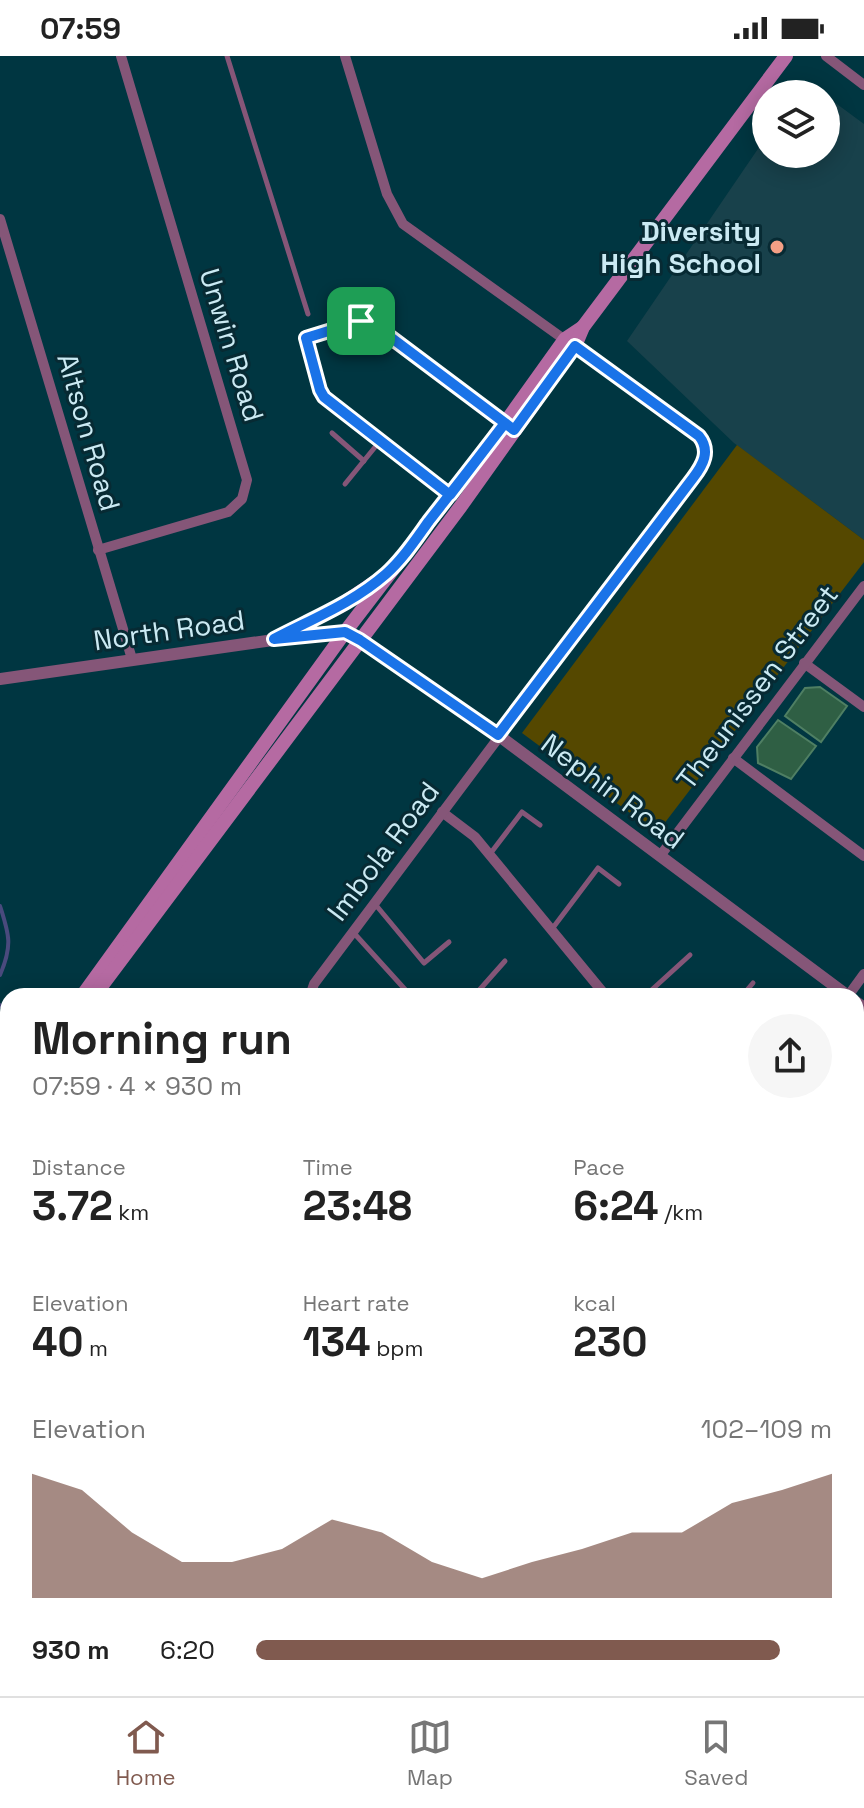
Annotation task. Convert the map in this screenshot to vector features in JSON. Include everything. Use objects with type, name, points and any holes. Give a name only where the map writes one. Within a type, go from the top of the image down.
[{"type":"main road","points":[[88,988],[461,506],[509,427],[786,56]]},
{"type":"main road","points":[[100,988],[345,632],[450,495],[509,427]]},
{"type":"main road","points":[[274,639],[353,599],[399,562]]},
{"type":"street","name":"Unwin Road","points":[[98,550],[228,512],[242,499],[247,480],[121,56]]},
{"type":"street","points":[[345,56],[387,194],[403,224],[570,343]]},
{"type":"street","points":[[826,56],[864,85]]},
{"type":"street","name":"Altson Road","points":[[0,219],[132,659]]},
{"type":"street","name":"Imbola Road","points":[[313,988],[705,459],[705,446],[699,436],[570,343]]},
{"type":"street","name":"Theunissen Street","points":[[660,856],[864,586]]},
{"type":"street","name":"Nephin Road","points":[[345,632],[498,735],[837,988]]},
{"type":"street","name":"North Road","points":[[0,679],[274,639],[345,632]]},
{"type":"street","points":[[804,663],[864,707]]},
{"type":"street","points":[[733,758],[864,856]]},
{"type":"street","points":[[442,812],[475,837],[599,988]]},
{"type":"lane","points":[[227,56],[308,314]]},
{"type":"lane","points":[[450,495],[324,397],[306,341],[309,335],[361,321],[369,322],[509,427]]},
{"type":"lane","points":[[332,433],[364,461]]},
{"type":"lane","points":[[345,484],[380,441]]},
{"type":"lane","points":[[489,855],[522,812],[540,825]]},
{"type":"lane","points":[[551,930],[598,868],[619,884]]},
{"type":"lane","points":[[374,903],[424,963],[449,942]]},
{"type":"lane","points":[[353,932],[404,988]]},
{"type":"lane","points":[[654,988],[690,955]]},
{"type":"lane","points":[[481,988],[505,961]]},
{"type":"lane","points":[[749,988],[753,983]]},
{"type":"shaded area","name":"Diversity High School","points":[[840,106],[864,124],[864,540],[734,443],[627,341],[752,158],[752,168],[840,168]]},
{"type":"shaded area","points":[[737,445],[864,540],[864,562],[657,833],[522,733]]},
{"type":"building","points":[[820,687],[847,706],[821,742],[785,716],[805,688]]},
{"type":"building","points":[[778,720],[816,746],[791,779],[758,763],[757,747]]},
{"type":"waterway","points":[[0,906],[8,940],[7,956],[0,975]]},
{"type":"place","name":"Diversity High School","points":[[777,247]]},
{"type":"route","points":[[361,321],[306,338],[320,390],[324,397],[450,495],[505,423],[514,430],[575,346],[699,436],[705,446],[705,459],[693,478],[498,735],[345,632],[274,639],[353,599],[399,562],[505,423],[377,327],[361,321]]}]
